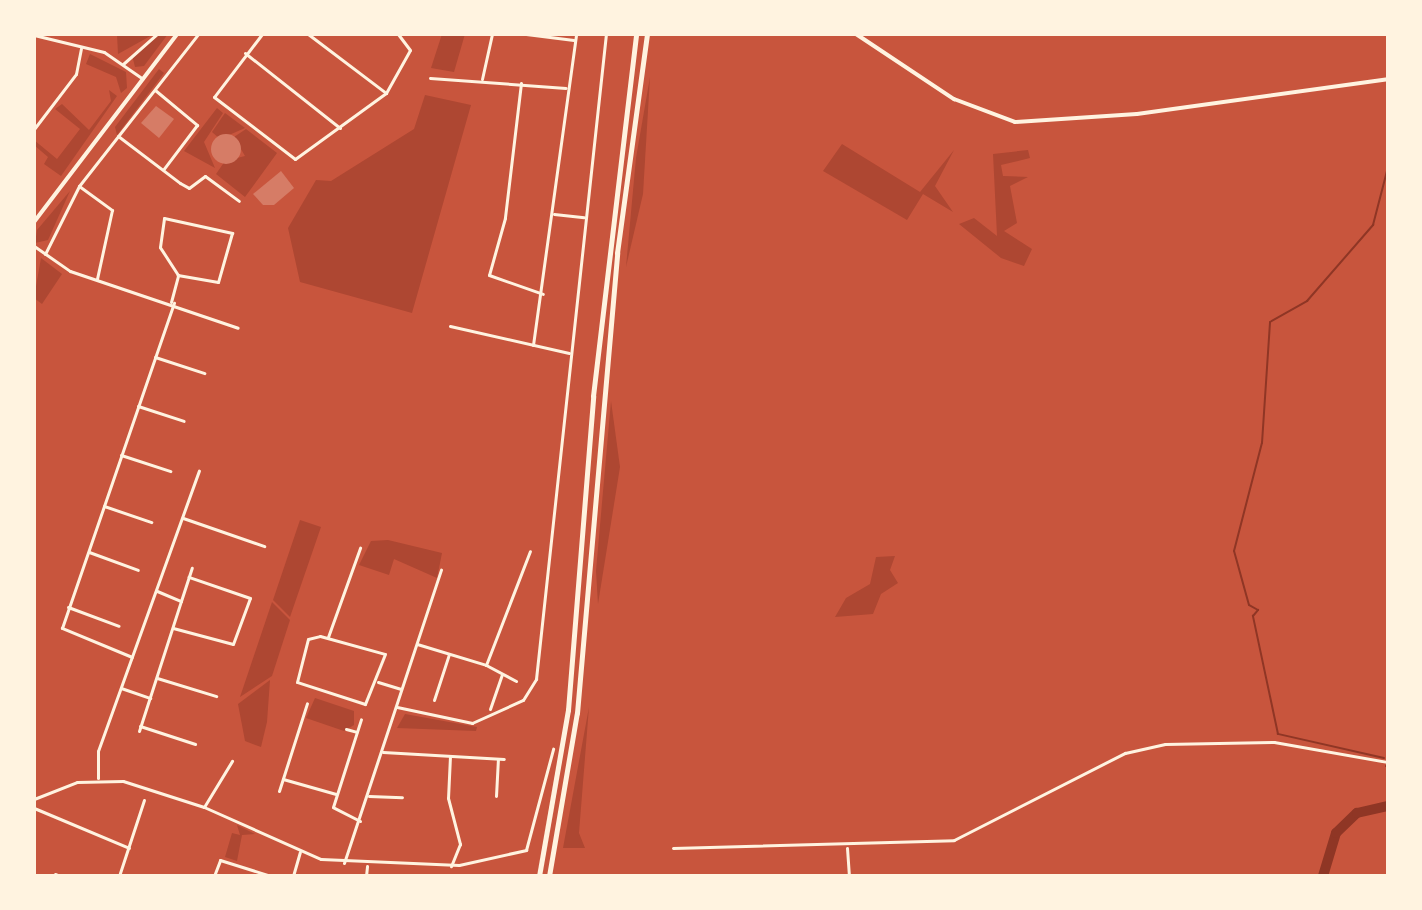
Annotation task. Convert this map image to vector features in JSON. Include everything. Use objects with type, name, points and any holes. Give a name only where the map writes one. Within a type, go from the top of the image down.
[{"type":"highway","points":[[539,876],[568,710],[594,382],[636,34]]},
{"type":"highway","points":[[549,876],[577,713],[608,340],[647,34]]},
{"type":"street","points":[[123,64],[157,34]]},
{"type":"street","points":[[34,222],[177,34]]},
{"type":"street","points":[[45,254],[79,186],[198,34]]},
{"type":"street","points":[[262,34],[214,97],[295,159],[386,93],[411,45],[398,34]]},
{"type":"street","points":[[308,34],[386,93]]},
{"type":"street","points":[[482,79],[492,34]]},
{"type":"street","points":[[526,34],[575,40]]},
{"type":"street","points":[[533,345],[543,294],[576,34]]},
{"type":"street","points":[[397,707],[472,723],[523,700],[536,679],[606,34]]},
{"type":"street","points":[[856,34],[954,99],[1015,122],[1137,114],[1388,79]]},
{"type":"street","points":[[34,35],[81,46],[123,64],[143,79]]},
{"type":"street","points":[[34,129],[76,74],[81,46]]},
{"type":"street","points":[[245,53],[340,128]]},
{"type":"street","points":[[430,78],[482,79],[568,88]]},
{"type":"street","points":[[521,83],[505,218],[489,275],[543,294]]},
{"type":"street","points":[[154,90],[197,125],[163,170]]},
{"type":"street","points":[[118,136],[189,188],[205,176],[239,201]]},
{"type":"street","points":[[79,186],[112,210],[97,279]]},
{"type":"street","points":[[554,214],[584,217]]},
{"type":"street","points":[[132,657],[62,628],[172,303],[178,275],[160,247],[164,218],[232,233],[218,282],[178,275]]},
{"type":"street","points":[[34,246],[97,279],[238,328]]},
{"type":"street","points":[[450,326],[569,353]]},
{"type":"street","points":[[155,357],[204,373]]},
{"type":"street","points":[[138,406],[184,421]]},
{"type":"street","points":[[121,455],[170,471]]},
{"type":"street","points":[[98,780],[98,751],[199,471]]},
{"type":"street","points":[[104,506],[151,522]]},
{"type":"street","points":[[183,518],[264,546]]},
{"type":"street","points":[[328,637],[360,548]]},
{"type":"street","points":[[486,665],[530,551]]},
{"type":"street","points":[[87,552],[138,570]]},
{"type":"street","points":[[192,568],[140,728],[195,744]]},
{"type":"street","points":[[344,863],[369,796],[441,570]]},
{"type":"street","points":[[173,628],[229,646],[250,598],[189,577]]},
{"type":"street","points":[[157,591],[181,601]]},
{"type":"street","points":[[68,607],[119,626]]},
{"type":"street","points":[[328,637],[385,654],[377,681],[365,704],[303,687],[296,676],[308,639],[328,637]]},
{"type":"street","points":[[417,644],[486,665],[516,681]]},
{"type":"street","points":[[434,700],[449,654]]},
{"type":"street","points":[[490,709],[502,675]]},
{"type":"street","points":[[157,678],[216,696]]},
{"type":"street","points":[[377,681],[401,689]]},
{"type":"street","points":[[121,688],[150,698]]},
{"type":"street","points":[[279,791],[307,703]]},
{"type":"street","points":[[294,712],[303,715]]},
{"type":"street","points":[[360,821],[335,812],[336,794],[361,719]]},
{"type":"street","points":[[346,729],[357,732]]},
{"type":"street","points":[[673,848],[847,847],[959,839],[1147,747],[1274,742],[1388,762]]},
{"type":"street","points":[[34,799],[98,780],[204,807],[300,852],[344,863],[451,866],[526,850],[553,749]]},
{"type":"street","points":[[383,752],[504,759]]},
{"type":"street","points":[[450,756],[448,798],[460,833],[451,866]]},
{"type":"street","points":[[496,796],[498,759]]},
{"type":"street","points":[[204,807],[232,761]]},
{"type":"street","points":[[283,779],[336,794]]},
{"type":"street","points":[[369,796],[402,797]]},
{"type":"street","points":[[119,876],[144,800]]},
{"type":"street","points":[[34,808],[129,848]]},
{"type":"street","points":[[847,847],[849,876]]},
{"type":"street","points":[[293,876],[300,852]]},
{"type":"street","points":[[214,876],[220,860],[268,876]]},
{"type":"street","points":[[366,876],[367,866]]},
{"type":"shaded area","points":[[117,34],[154,34],[118,54]]},
{"type":"shaded area","points":[[161,34],[168,34],[144,66],[135,67],[132,55]]},
{"type":"shaded area","points":[[442,34],[465,34],[454,72],[431,68]]},
{"type":"shaded area","points":[[90,54],[126,72],[127,88],[121,93],[116,77],[86,64]]},
{"type":"shaded area","points":[[159,69],[164,73],[117,135],[115,127]]},
{"type":"shaded area","points":[[650,77],[643,194],[626,267],[636,158]]},
{"type":"shaded area","points":[[109,90],[117,96],[61,176],[44,164],[48,157],[34,145],[34,140],[57,159],[80,129],[55,109],[62,104],[89,130],[111,101]]},
{"type":"shaded area","points":[[425,95],[471,105],[412,313],[300,282],[288,228],[316,180],[331,181],[414,129]]},
{"type":"shaded area","points":[[217,108],[223,113],[204,142],[215,168],[184,151]]},
{"type":"shaded area","points":[[225,113],[245,128],[220,139],[212,132]]},
{"type":"shaded area","points":[[246,129],[277,153],[245,197],[216,174],[225,161],[245,156],[234,137]]},
{"type":"shaded area","points":[[842,144],[920,192],[954,150],[935,186],[953,212],[923,194],[907,220],[823,171]]},
{"type":"shaded area","points":[[1028,150],[1030,158],[1001,165],[1003,176],[1028,177],[1010,186],[1017,223],[1004,231],[1032,249],[1024,266],[1001,258],[959,224],[974,218],[997,236],[993,154]]},
{"type":"shaded area","points":[[70,191],[48,240],[35,243],[37,230]]},
{"type":"shaded area","points":[[41,258],[62,274],[42,304],[34,298]]},
{"type":"shaded area","points":[[611,401],[620,467],[598,604],[596,571]]},
{"type":"shaded area","points":[[300,520],[321,527],[290,617],[273,600]]},
{"type":"shaded area","points":[[388,540],[442,553],[437,578],[394,559],[389,575],[359,565],[371,541]]},
{"type":"shaded area","points":[[895,556],[890,570],[898,583],[881,594],[873,614],[835,617],[846,598],[870,584],[876,557]]},
{"type":"shaded area","points":[[272,602],[290,620],[272,676],[240,697]]},
{"type":"shaded area","points":[[270,680],[267,722],[261,747],[245,741],[238,704]]},
{"type":"shaded area","points":[[315,698],[354,711],[354,725],[344,731],[306,718]]},
{"type":"shaded area","points":[[589,707],[579,833],[585,848],[563,848]]},
{"type":"shaded area","points":[[405,714],[477,727],[476,731],[397,728]]},
{"type":"shaded area","points":[[237,825],[255,834],[242,835],[237,861],[225,857],[232,833],[240,835]]},
{"type":"building","points":[[156,106],[174,119],[159,138],[141,123]]},
{"type":"building","points":[[226,134],[237,138],[241,149],[237,160],[226,164],[215,160],[211,149],[215,138]]},
{"type":"building","points":[[281,171],[294,188],[274,205],[263,205],[253,194]]},
{"type":"waterway","points":[[1384,758],[1278,734],[1253,616],[1258,610],[1249,605],[1234,551],[1262,443],[1270,322],[1307,301],[1373,225],[1388,167]]},
{"type":"waterway","points":[[1387,806],[1388,795]]},
{"type":"waterway","points":[[1323,876],[1336,833],[1357,813],[1388,806]]}]
